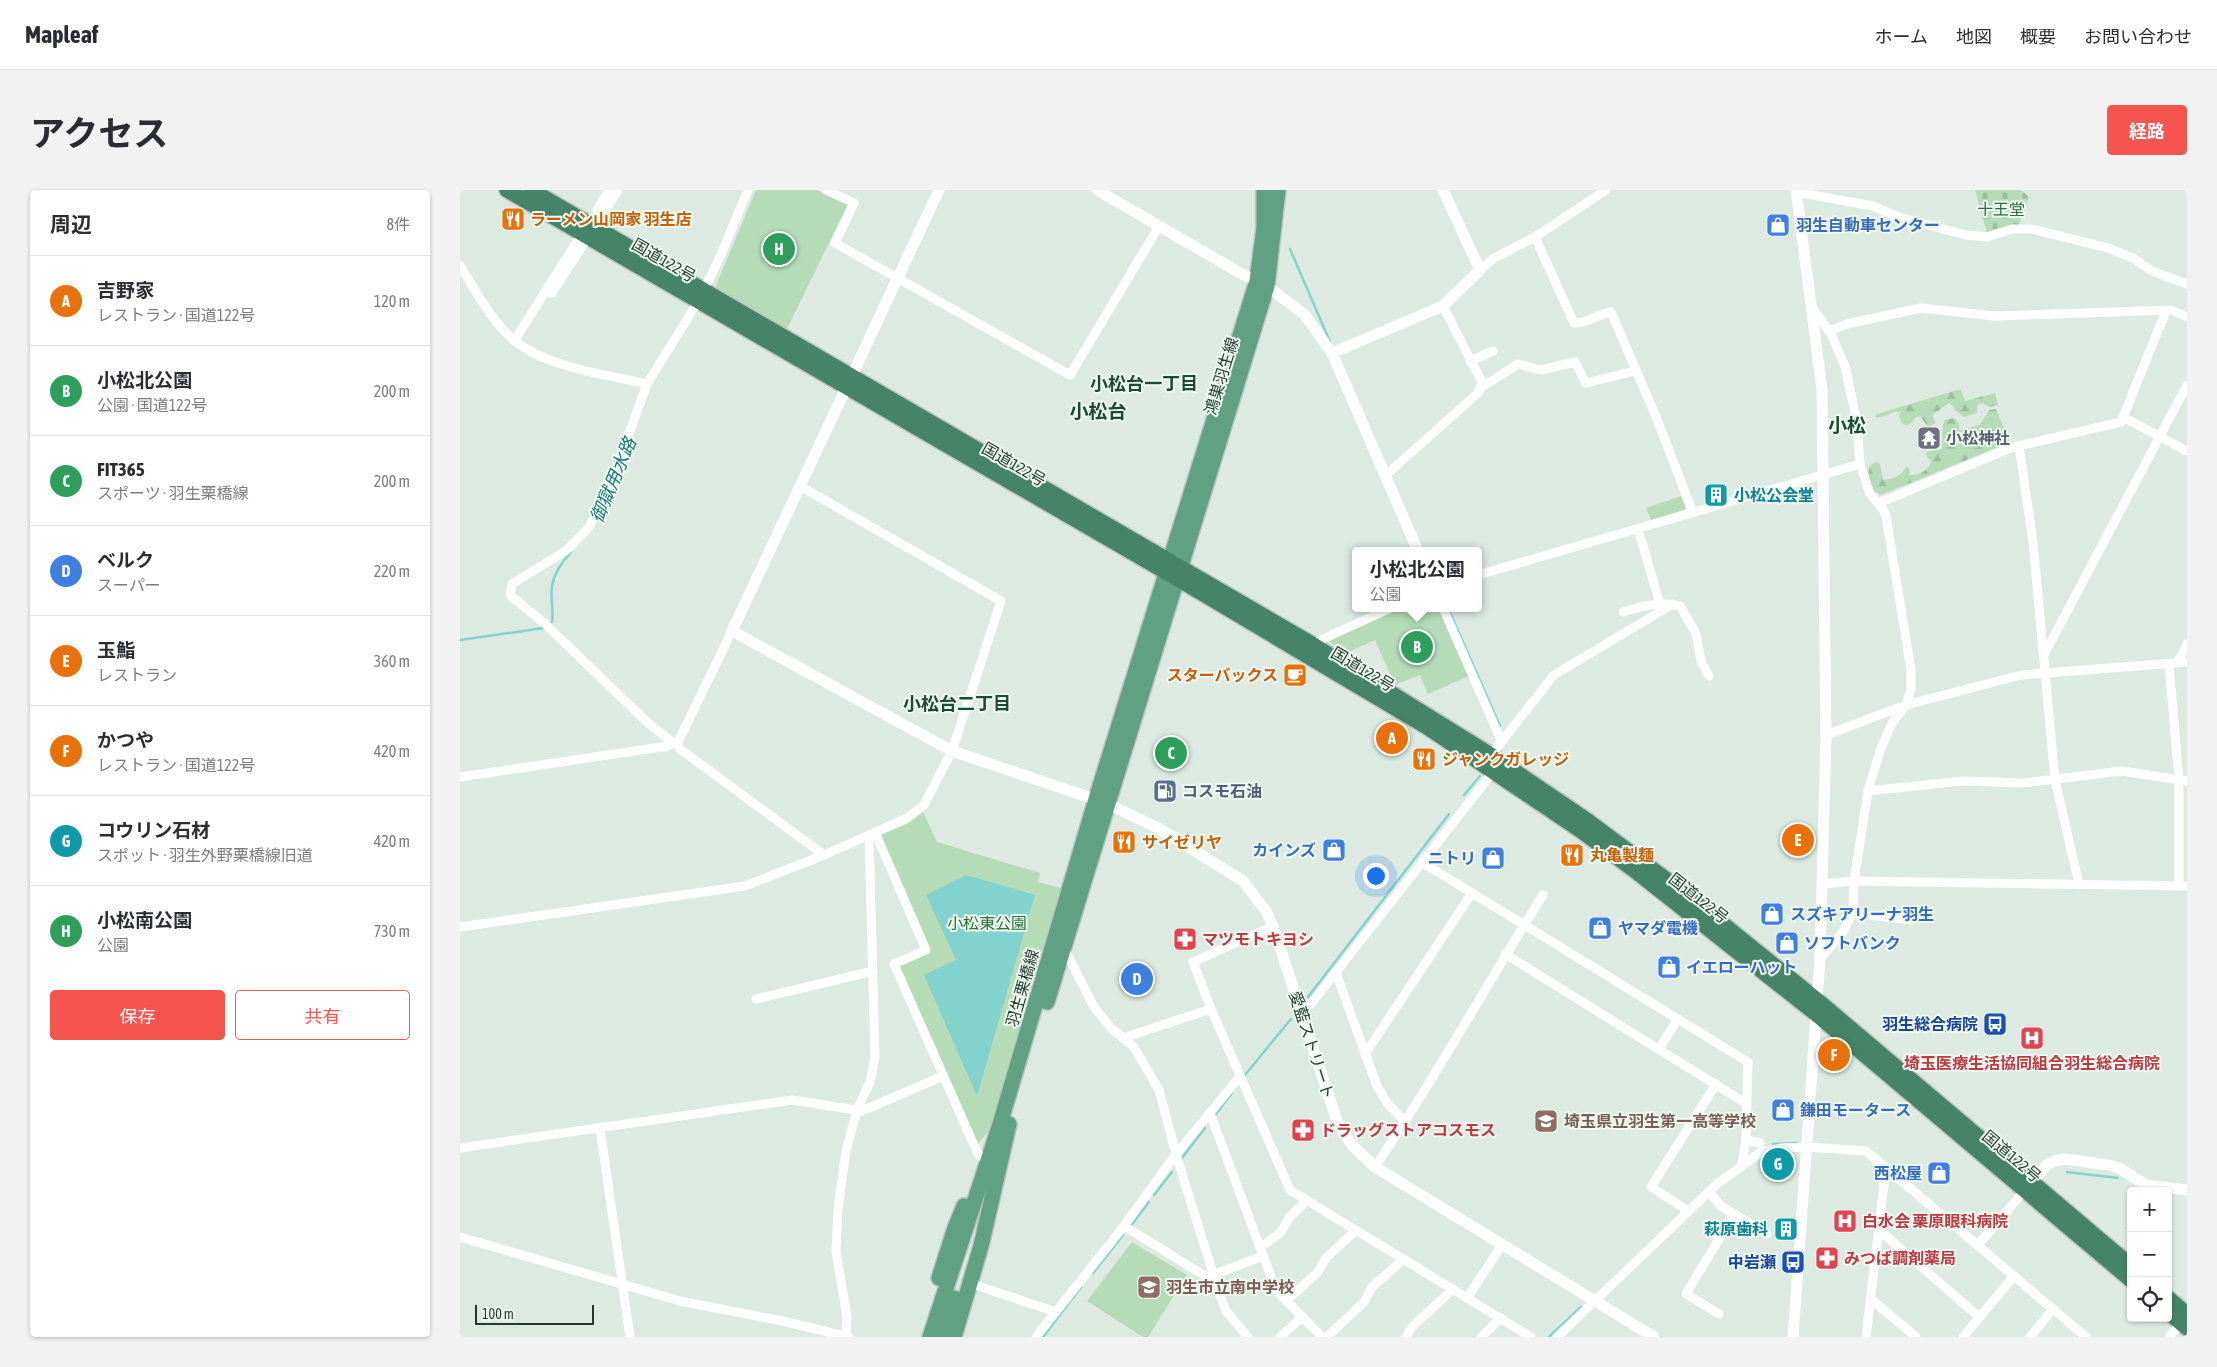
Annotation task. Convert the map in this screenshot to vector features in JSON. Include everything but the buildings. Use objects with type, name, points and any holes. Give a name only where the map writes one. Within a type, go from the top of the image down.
[{"type":"highway","name":"国道122号","points":[[507,190],[701,295],[850,381],[1173,570],[1427,727],[1580,830],[1816,1006]]},
{"type":"highway","name":"国道122号","points":[[531,190],[587,235]]},
{"type":"highway","name":"国道122号","points":[[1173,570],[1312,644],[1491,755],[1655,870],[2028,1186],[2128,1277]]},
{"type":"highway","name":"国道122号","points":[[2028,1186],[2127,1263]]},
{"type":"highway","points":[[2172,1304],[2185,1322]]},
{"type":"highway","points":[[2172,1314],[2185,1322]]},
{"type":"main road","name":"鴻巣羽生線","points":[[1262,284],[1264,190]]},
{"type":"main road","name":"鴻巣羽生線","points":[[1173,570],[1262,284],[1278,190]]},
{"type":"main road","name":"羽生栗橋線","points":[[942,1337],[1101,801],[1173,570]]},
{"type":"main road","name":"羽生栗橋線","points":[[930,1337],[1005,1123],[1063,948],[1101,801]]},
{"type":"main road","points":[[920,1337],[954,1228],[985,1159],[1005,1123]]},
{"type":"main road","points":[[954,1337],[981,1246],[1005,1123]]},
{"type":"street","points":[[597,210],[609,190]]},
{"type":"street","points":[[514,341],[546,292],[552,293],[587,235],[618,190]]},
{"type":"street","points":[[748,190],[720,257],[701,295],[647,384],[605,499],[589,527],[567,550],[512,584],[510,595],[544,623],[648,724],[824,855]]},
{"type":"street","points":[[826,190],[854,203],[835,243],[1070,375],[1159,226]]},
{"type":"street","points":[[460,777],[668,746],[674,743],[732,631],[939,190]]},
{"type":"street","points":[[1097,190],[1262,284],[1305,315],[1332,353],[1416,547]]},
{"type":"street","points":[[1444,190],[1480,270]]},
{"type":"street","points":[[1332,353],[1443,306],[1494,258],[1535,237],[1606,190]]},
{"type":"street","points":[[1793,1337],[1820,959],[1826,735],[1822,389],[1796,191],[1873,206],[1901,218],[1966,234],[1987,237],[2012,229],[2032,230],[2108,248],[2133,258],[2152,271],[2187,284]]},
{"type":"street","points":[[1535,237],[1574,323],[1611,312],[1657,419],[1693,513]]},
{"type":"street","points":[[460,266],[501,327],[514,341],[548,360],[647,384]]},
{"type":"street","points":[[1443,306],[1482,382],[1480,389]]},
{"type":"street","points":[[1812,307],[1829,331],[1845,366],[1857,422],[1860,464],[1870,494],[1886,516],[1910,670],[1911,689],[1906,705],[1892,723],[1880,751],[1868,791],[1854,880],[1853,913],[1843,932],[1820,959]]},
{"type":"street","points":[[1829,331],[1847,324],[1920,308],[1994,316],[2171,310],[2187,317]]},
{"type":"street","points":[[1879,504],[2019,446],[2121,422],[2166,310]]},
{"type":"street","points":[[1470,361],[1493,351]]},
{"type":"street","points":[[1385,476],[1480,389],[1518,364],[1542,370],[1575,362],[1586,383],[1635,371]]},
{"type":"street","points":[[2045,653],[2187,385]]},
{"type":"street","points":[[2123,417],[2187,451]]},
{"type":"street","points":[[2019,446],[2033,542],[2045,653],[2055,780],[2079,884]]},
{"type":"street","points":[[1482,574],[1860,464]]},
{"type":"street","points":[[460,927],[745,886],[872,834],[907,818],[924,805],[952,751],[1001,601],[800,486]]},
{"type":"street","points":[[1638,529],[1660,604]]},
{"type":"street","points":[[1491,755],[1554,675],[1673,604]]},
{"type":"street","points":[[1623,612],[1642,605],[1673,604],[1680,606],[1696,634],[1701,661],[1709,676]]},
{"type":"street","points":[[1312,644],[1382,612]]},
{"type":"street","points":[[1445,612],[1501,740]]},
{"type":"street","name":"愛藍ストリート","points":[[732,631],[952,751],[1101,801],[1160,829],[1243,881],[1266,911],[1274,926],[1337,1121],[1351,1144],[1375,1167],[1654,1337]]},
{"type":"street","points":[[1823,884],[1854,880],[2183,885],[2183,780],[2178,663],[2187,644]]},
{"type":"street","points":[[1826,735],[1906,705],[2021,675],[2178,663]]},
{"type":"street","points":[[1868,791],[1962,780],[2023,783],[2122,771],[2183,780]]},
{"type":"street","points":[[1302,1012],[1307,1009],[1336,973],[1493,772]]},
{"type":"street","points":[[460,1237],[680,1301],[848,1336],[847,1316],[836,1252],[838,1208],[846,1151],[857,1110],[870,1082],[875,1058],[872,834]]},
{"type":"street","points":[[872,834],[926,950],[894,964],[978,1154],[985,1159]]},
{"type":"street","points":[[1423,863],[1748,1062],[1746,1140],[1742,1164]]},
{"type":"street","points":[[1366,1054],[1472,893]]},
{"type":"street","points":[[1375,1167],[1406,1122],[1505,954],[1543,895]]},
{"type":"street","points":[[1853,913],[1911,920]]},
{"type":"street","points":[[1274,926],[1193,962],[1211,1009],[1290,1190],[1531,1337]]},
{"type":"street","points":[[1063,948],[1094,1007],[1111,1028],[1134,1047],[1159,1090],[1176,1154],[1214,1278],[1226,1311],[1248,1337]]},
{"type":"street","points":[[1505,954],[1747,1104]]},
{"type":"street","points":[[756,999],[873,971]]},
{"type":"street","points":[[1336,973],[1377,1086],[1388,1103],[1406,1122]]},
{"type":"street","points":[[1122,1038],[1211,1009]]},
{"type":"street","points":[[1659,1049],[1678,1019]]},
{"type":"street","points":[[460,1148],[792,1100],[862,1111],[943,1076]]},
{"type":"street","points":[[1036,1337],[1124,1226],[1176,1154],[1240,1076]]},
{"type":"street","points":[[1688,1211],[1650,1187],[1716,1084]]},
{"type":"street","points":[[1210,1113],[1276,1290],[1322,1337]]},
{"type":"street","points":[[600,1128],[630,1337]]},
{"type":"street","points":[[1746,1140],[1760,1143]]},
{"type":"street","points":[[1557,1337],[1688,1211],[1742,1164],[1761,1152],[1781,1148],[1807,1147],[1866,1150],[2086,1337]]},
{"type":"street","points":[[1978,1245],[2047,1164],[2054,1160],[2108,1165],[2119,1168],[2146,1185],[2187,1190]]},
{"type":"street","points":[[1866,1337],[1886,1167]]},
{"type":"street","points":[[1709,1192],[1721,1206],[1767,1234]]},
{"type":"street","points":[[1214,1278],[1262,1252],[1281,1232],[1289,1218],[1307,1200]]},
{"type":"street","points":[[1719,1314],[1686,1294],[1734,1214]]},
{"type":"street","points":[[1124,1226],[1214,1278]]},
{"type":"street","points":[[1286,1301],[1317,1273],[1326,1258],[1356,1230]]},
{"type":"street","points":[[1879,1230],[1979,1317]]},
{"type":"street","points":[[1467,1298],[1502,1244]]},
{"type":"street","points":[[1327,1337],[1364,1302],[1372,1287],[1404,1259]]},
{"type":"street","points":[[1963,1337],[2014,1276]]},
{"type":"street","points":[[975,1285],[1056,1312]]},
{"type":"street","points":[[1406,1337],[1412,1327],[1453,1289]]},
{"type":"street","points":[[1871,1299],[1916,1337]]},
{"type":"street","points":[[2030,1337],[2053,1310]]},
{"type":"street","points":[[1280,1337],[1302,1317]]},
{"type":"street","points":[[1481,1337],[1501,1318]]},
{"type":"street","points":[[2169,1337],[2185,1322]]},
{"type":"green space","points":[[756,190],[817,190],[848,204],[787,329],[715,288]]},
{"type":"green space","name":"十王堂","points":[[1975,190],[2021,190],[2029,197],[2019,225],[1996,229],[1987,233]]},
{"type":"green space","points":[[1961,390],[1965,401],[1995,393],[1998,405],[1990,407],[1982,403],[1977,406],[1977,413],[1964,417],[1949,403],[1932,415],[1936,423],[1928,427],[1920,416],[1915,418],[1912,423],[1902,424],[1899,416],[1901,412],[1875,417],[1877,414]]},
{"type":"green space","points":[[1996,409],[2010,442],[1881,495],[1873,491],[1869,470],[1873,464],[1877,462],[1880,464],[1883,480],[1897,476],[1906,466],[1910,470],[1909,475],[1920,473],[1929,467],[1930,464],[1931,460],[1927,457],[1926,452],[1942,449],[1945,420],[1954,418],[1959,423],[1959,430],[1965,429],[1980,425],[1989,410]]},
{"type":"green space","points":[[1681,496],[1686,509],[1651,520],[1646,508]]},
{"type":"green space","points":[[1387,612],[1441,612],[1469,676],[1428,694],[1420,675],[1395,685],[1375,640],[1346,653],[1325,639]]},
{"type":"green space","name":"小松東公園","points":[[923,812],[937,842],[1040,873],[1038,882],[1064,889],[992,1127],[977,1145],[899,965],[930,952],[879,836],[909,823]]},
{"type":"green space","points":[[1132,1242],[1187,1275],[1148,1337],[1143,1337],[1087,1301]]},
{"type":"water","points":[[966,875],[1035,895],[977,1096],[924,975],[956,960],[926,895]]},
{"type":"waterway","points":[[1290,249],[1331,344]]},
{"type":"waterway","name":"御獄用水路","points":[[552,622],[553,581],[559,568],[571,552]]},
{"type":"waterway","points":[[1450,612],[1500,726]]},
{"type":"waterway","name":"御獄用水路","points":[[460,640],[544,628]]},
{"type":"waterway","points":[[1464,795],[1480,776]]},
{"type":"waterway","points":[[1308,997],[1449,814]]},
{"type":"waterway","points":[[1245,1075],[1291,1019]]},
{"type":"waterway","points":[[1216,1114],[1232,1093]]},
{"type":"waterway","points":[[1182,1158],[1205,1128]]},
{"type":"waterway","points":[[1773,1144],[1797,1143]]},
{"type":"waterway","points":[[1154,1195],[1172,1172]]},
{"type":"waterway","points":[[2067,1172],[2118,1178]]},
{"type":"waterway","points":[[1132,1224],[1149,1202]]},
{"type":"waterway","points":[[1093,1273],[1123,1235]]},
{"type":"waterway","points":[[1043,1337],[1081,1287]]},
{"type":"waterway","points":[[1549,1337],[1581,1307]]},
{"type":"place","name":"ラーメン山岡家 羽生店","points":[[513,219]]},
{"type":"place","name":"羽生自動車センター","points":[[1778,225]]},
{"type":"place","name":"小松南公園","points":[[779,249]]},
{"type":"place","name":"小松神社","points":[[1929,438]]},
{"type":"place","name":"小松公会堂","points":[[1716,495]]},
{"type":"place","name":"小松北公園","points":[[1417,647]]},
{"type":"place","name":"スターバックス","points":[[1295,675]]},
{"type":"place","name":"吉野家","points":[[1392,738]]},
{"type":"place","name":"FIT365","points":[[1171,753]]},
{"type":"place","name":"ジャンクガレッジ","points":[[1424,759]]},
{"type":"place","name":"コスモ石油","points":[[1165,791]]},
{"type":"place","name":"玉鮨","points":[[1798,840]]},
{"type":"place","name":"サイゼリヤ","points":[[1124,842]]},
{"type":"place","name":"カインズ","points":[[1334,850]]},
{"type":"place","name":"丸亀製麺","points":[[1572,855]]},
{"type":"place","name":"ニトリ","points":[[1493,858]]},
{"type":"place","name":"スズキアリーナ羽生","points":[[1772,914]]},
{"type":"place","name":"ヤマダ電機","points":[[1600,928]]},
{"type":"place","name":"マツモトキヨシ","points":[[1185,939]]},
{"type":"place","name":"ソフトバンク","points":[[1787,943]]},
{"type":"place","name":"イエローハット","points":[[1669,967]]},
{"type":"place","name":"ベルク","points":[[1137,979]]},
{"type":"place","name":"羽生総合病院","points":[[1995,1024]]},
{"type":"place","name":"埼玉医療生活協同組合羽生総合病院","points":[[2032,1038]]},
{"type":"place","name":"かつや","points":[[1834,1055]]},
{"type":"place","name":"鎌田モータース","points":[[1783,1110]]},
{"type":"place","name":"埼玉県立羽生第一高等学校","points":[[1546,1121]]},
{"type":"place","name":"ドラッグストアコスモス","points":[[1303,1130]]},
{"type":"place","name":"コウリン石材","points":[[1778,1164]]},
{"type":"place","name":"西松屋","points":[[1939,1173]]},
{"type":"place","name":"白水会 栗原眼科病院","points":[[1845,1221]]},
{"type":"place","name":"萩原歯科","points":[[1786,1229]]},
{"type":"place","name":"みつば調剤薬局","points":[[1827,1258]]},
{"type":"place","name":"中岩瀬","points":[[1793,1262]]},
{"type":"place","name":"羽生市立南中学校","points":[[1149,1287]]},
{"type":"district","name":"小松台一丁目","points":[[1144,383]]},
{"type":"district","name":"小松台","points":[[1098,411]]},
{"type":"district","name":"小松","points":[[1847,425]]},
{"type":"district","name":"小松台二丁目","points":[[957,703]]}]
